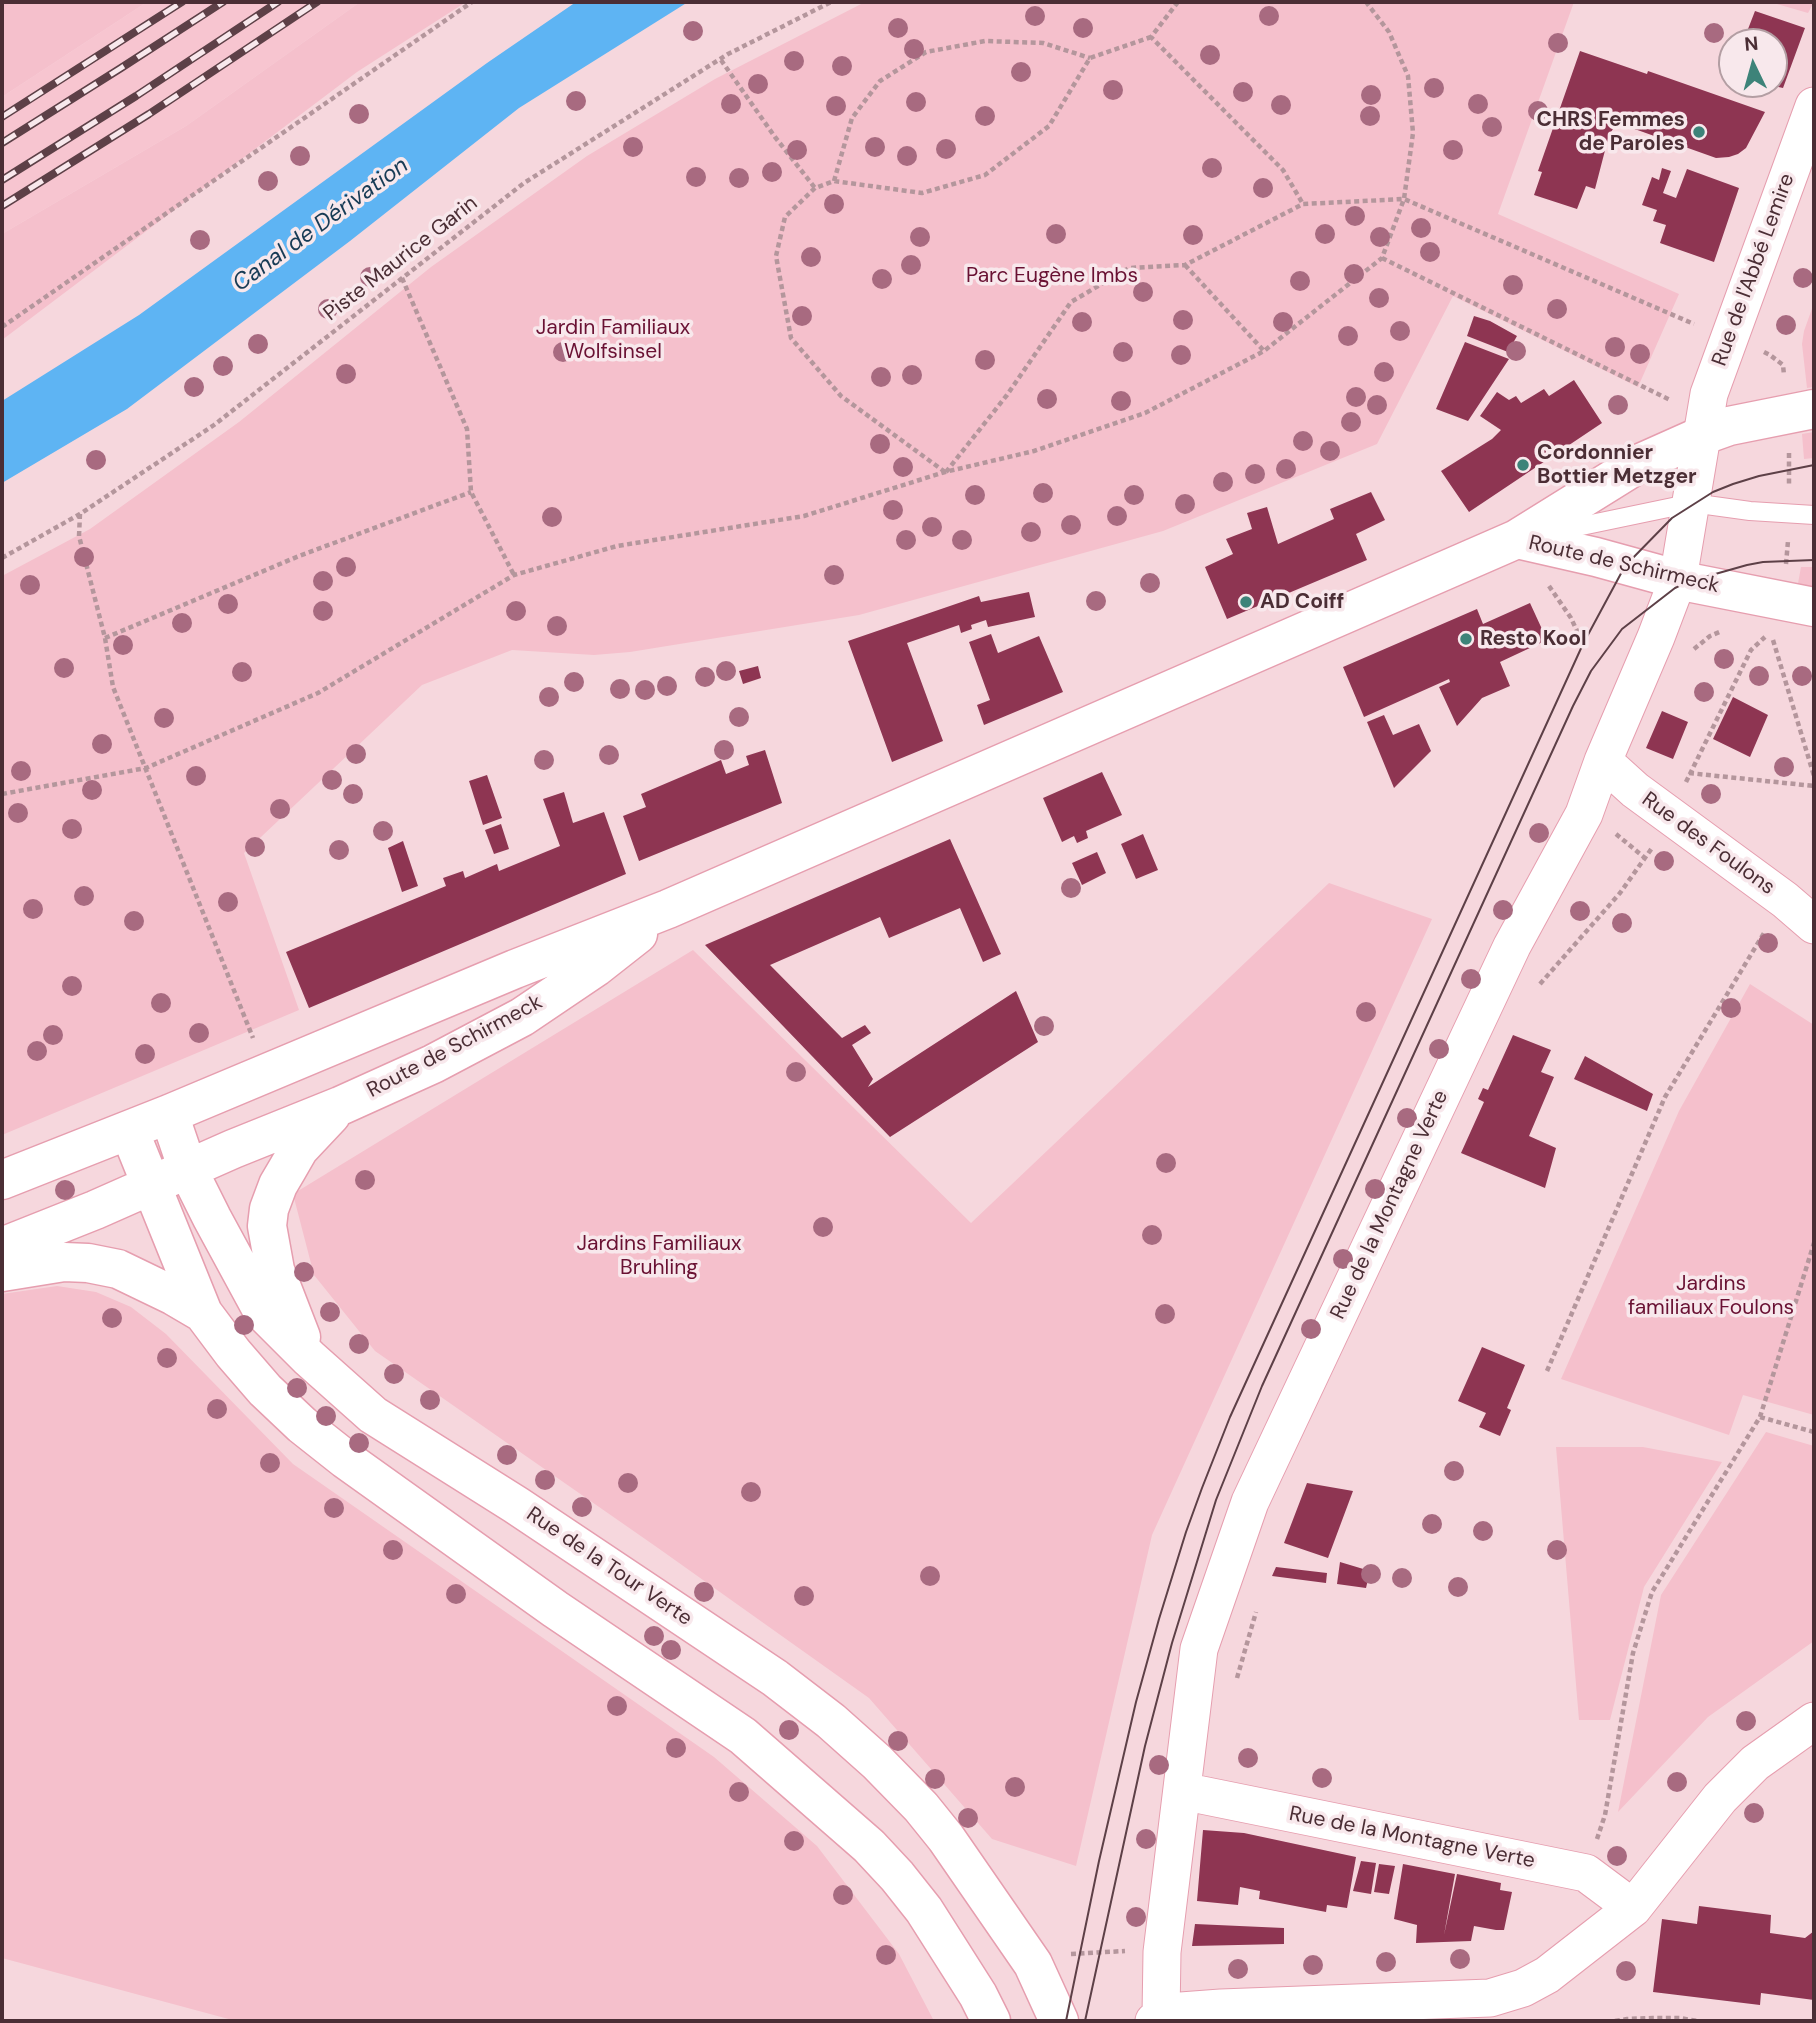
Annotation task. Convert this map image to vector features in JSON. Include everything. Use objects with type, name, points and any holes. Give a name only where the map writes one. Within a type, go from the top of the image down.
[{"type":"main road","name":"Route de Schirmeck","points":[[1517,539],[1636,465],[1703,414],[1729,426],[1800,411]]},
{"type":"main road","name":"Route de Schirmeck","points":[[1517,539],[1678,579],[1779,600]]},
{"type":"main road","points":[[668,909],[1517,539]]},
{"type":"main road","name":"Route de Schirmeck","points":[[169,1114],[515,969],[668,909]]},
{"type":"main road","name":"Route de Schirmeck","points":[[2,1247],[340,1106],[433,1064],[522,1017],[596,967],[668,909]]},
{"type":"main road","name":"Route de Schirmeck","points":[[309,1358],[275,1270],[267,1226],[269,1209],[278,1185],[299,1149],[340,1106]]},
{"type":"main road","points":[[2,1181],[169,1114]]},
{"type":"main road","name":"Rue de la Tour Verte","points":[[169,1114],[188,1170],[263,1312],[309,1358],[373,1415],[516,1505],[775,1678],[849,1738],[921,1807],[946,1838],[1033,1964],[1059,2021]]},
{"type":"main road","points":[[129,1130],[203,1313],[265,1390],[345,1459],[555,1609],[743,1736],[869,1846],[897,1876],[924,1910],[978,1995],[991,2021]]},
{"type":"main road","points":[[2,1272],[64,1262],[118,1269],[203,1313]]},
{"type":"street","name":"Rue de l'Abbé Lemire","points":[[1703,414],[1814,106]]},
{"type":"street","name":"Rue de la Montagne Verte","points":[[1159,2020],[1162,1951],[1199,1649],[1250,1502],[1512,946],[1584,814],[1678,579],[1692,503],[1703,414]]},
{"type":"street","name":"Rue de la Montagne Verte","points":[[1656,637],[1665,624],[1686,606],[1713,596],[1726,593],[1779,600]]},
{"type":"street","name":"Rue des Foulons","points":[[1603,761],[1626,783],[1785,900],[1814,925]]},
{"type":"street","points":[[1159,2020],[1181,2011],[1221,2008],[1490,1998],[1523,1988],[1547,1975],[1633,1908],[1720,1798],[1755,1763],[1814,1721]]},
{"type":"street","name":"Rue de la Montagne Verte","points":[[1182,1791],[1586,1873],[1633,1908]]},
{"type":"lane","points":[[1517,539],[1692,503],[1814,515]]},
{"type":"path","points":[[2,327],[472,2]]},
{"type":"path","name":"Piste Maurice Garin","points":[[2,558],[80,514],[214,425],[524,183],[721,60],[831,2]]},
{"type":"path","points":[[834,181],[852,118],[880,81],[926,52],[985,41],[1020,42],[1043,43],[1090,58],[1151,37],[1178,2]]},
{"type":"path","points":[[2,794],[146,768],[318,693],[514,575],[617,546],[804,516],[945,472],[1034,451],[1145,412],[1264,351],[1382,258],[1404,199],[1413,133],[1408,76],[1390,32],[1366,2]]},
{"type":"path","points":[[1151,37],[1283,170],[1303,204]]},
{"type":"path","points":[[945,472],[841,396],[791,338],[776,256],[785,217],[815,188],[834,181],[922,193],[985,175],[1049,126],[1090,58]]},
{"type":"path","points":[[721,60],[815,188]]},
{"type":"path","points":[[945,472],[1007,396],[1071,302],[1129,268],[1185,265],[1303,204],[1404,199],[1770,355],[1783,365],[1785,377],[1800,411],[1790,469],[1787,561],[1779,600]]},
{"type":"path","points":[[1382,258],[1703,414]]},
{"type":"path","points":[[1185,265],[1264,351]]},
{"type":"path","points":[[402,278],[467,429],[471,492],[514,575]]},
{"type":"path","points":[[105,638],[299,556],[471,492]]},
{"type":"path","points":[[80,514],[79,536],[105,638],[113,687],[255,1044]]},
{"type":"path","points":[[1682,792],[1751,650],[1770,631],[1814,776]]},
{"type":"path","points":[[1689,773],[1814,786]]},
{"type":"path","points":[[1616,834],[1645,859]]},
{"type":"path","points":[[1538,986],[1620,893],[1657,842]]},
{"type":"path","points":[[1548,1371],[1665,1097],[1785,900]]},
{"type":"path","points":[[1586,1873],[1605,1815],[1633,1653],[1652,1592],[1760,1417],[1814,1243]]},
{"type":"path","points":[[1760,1417],[1814,1432]]},
{"type":"path","points":[[1236,1684],[1260,1600]]},
{"type":"path","points":[[1060,1954],[1132,1951]]},
{"type":"path","points":[[1615,2021],[1653,2018],[1698,2021]]},
{"type":"shaded area","points":[[147,2],[360,2],[186,126],[2,234],[2,97]]},
{"type":"green space","points":[[2,2],[147,2],[2,97]]},
{"type":"green space","points":[[360,2],[466,2],[357,72],[2,340],[2,234],[186,126]]},
{"type":"green space","points":[[865,2],[1574,2],[1498,214],[1679,294],[1638,387],[1453,296],[1377,444],[1163,531],[859,615],[630,652],[594,655],[512,650],[422,685],[244,853],[299,1010],[2,1135],[2,576],[90,529],[239,422],[431,267],[587,156],[715,79]]},
{"type":"green space","points":[[1770,2],[1814,2],[1808,13]]},
{"type":"green space","points":[[1814,303],[1814,387],[1807,388],[1802,344]]},
{"type":"green space","points":[[1814,432],[1814,458],[1804,459],[1802,434]]},
{"type":"green space","points":[[1801,567],[1814,567],[1814,591],[1797,589]]},
{"type":"green space","name":"Jardins Familiaux Bruhling","points":[[1329,883],[1432,919],[1152,1535],[1076,1866],[992,1839],[869,1698],[375,1351],[314,1275],[293,1194],[693,950],[971,1223]]},
{"type":"green space","name":"Jardins familiaux Foulons","points":[[1750,984],[1814,1025],[1814,1415],[1743,1395],[1729,1435],[1561,1379],[1679,1111]]},
{"type":"green space","points":[[57,1286],[96,1292],[131,1307],[166,1334],[293,1464],[714,1757],[817,1846],[899,1954],[934,2021],[236,2021],[2,1958],[2,1294]]},
{"type":"green space","points":[[1766,1432],[1814,1446],[1814,1641],[1708,1717],[1618,1812],[1661,1595]]},
{"type":"green space","points":[[1556,1447],[1643,1447],[1722,1462],[1644,1587],[1610,1720],[1579,1720]]},
{"type":"water","name":"Canal de Dérivation","points":[[576,2],[688,2],[519,108],[350,241],[127,409],[2,483],[2,401],[139,315],[487,63]]},
{"type":"building","points":[[1755,11],[1805,28],[1788,74],[1788,28],[1748,28]]},
{"type":"building","name":"CHRS Femmes de Paroles","points":[[1580,51],[1647,74],[1648,71],[1718,96],[1718,98],[1765,112],[1746,148],[1729,157],[1716,158],[1629,127],[1620,126],[1613,129],[1609,135],[1595,189],[1586,186],[1577,209],[1534,195],[1542,172],[1538,171]]},
{"type":"building","points":[[1662,168],[1671,171],[1663,193],[1676,198],[1687,169],[1739,188],[1714,262],[1660,243],[1666,225],[1653,221],[1657,210],[1642,205],[1652,177],[1659,180]]},
{"type":"building","points":[[1474,316],[1490,321],[1517,336],[1508,352],[1467,336]]},
{"type":"building","points":[[1465,342],[1509,359],[1468,421],[1436,409]]},
{"type":"building","points":[[1574,380],[1602,423],[1469,512],[1441,471],[1492,439],[1501,430],[1480,416],[1497,392],[1509,400],[1516,396],[1521,403],[1544,389],[1549,396]]},
{"type":"building","points":[[1371,492],[1385,520],[1356,534],[1367,560],[1227,619],[1205,567],[1233,554],[1226,539],[1252,529],[1247,513],[1267,507],[1278,544],[1334,519],[1330,509]]},
{"type":"building","points":[[1029,592],[1035,617],[988,627],[986,620],[971,625],[972,629],[961,633],[959,625],[907,643],[943,741],[892,762],[848,641],[979,596],[981,602]]},
{"type":"building","points":[[1530,603],[1547,640],[1500,662],[1510,686],[1482,698],[1457,726],[1439,687],[1450,682],[1449,679],[1364,717],[1343,667],[1477,609],[1483,624]]},
{"type":"building","points":[[991,634],[998,653],[1039,636],[1063,692],[984,725],[977,705],[990,700],[969,642]]},
{"type":"building","points":[[758,666],[761,678],[743,684],[739,671]]},
{"type":"building","points":[[1733,697],[1768,715],[1750,757],[1713,739]]},
{"type":"building","points":[[1662,711],[1688,722],[1673,759],[1646,748]]},
{"type":"building","points":[[1384,715],[1393,735],[1419,724],[1431,751],[1394,788],[1367,722]]},
{"type":"building","points":[[765,750],[782,803],[639,861],[623,816],[646,807],[641,794],[721,760],[726,774],[749,765],[746,756]]},
{"type":"building","points":[[1102,772],[1122,815],[1086,831],[1088,838],[1077,843],[1074,836],[1062,842],[1043,798]]},
{"type":"building","points":[[487,775],[502,818],[483,825],[469,781]]},
{"type":"building","points":[[564,792],[573,823],[604,812],[626,874],[309,1008],[286,952],[446,886],[443,878],[463,871],[465,878],[497,864],[499,871],[560,846],[543,799]]},
{"type":"building","points":[[501,824],[509,849],[494,854],[485,830]]},
{"type":"building","points":[[1143,834],[1158,870],[1136,879],[1121,844]]},
{"type":"building","points":[[950,839],[1001,954],[983,962],[960,908],[889,938],[880,917],[770,965],[842,1038],[865,1025],[871,1033],[852,1045],[873,1079],[868,1087],[1016,991],[1038,1042],[890,1137],[705,945]]},
{"type":"building","points":[[403,841],[418,886],[402,892],[388,848]]},
{"type":"building","points":[[1097,852],[1106,873],[1082,885],[1072,863]]},
{"type":"building","points":[[1513,1035],[1551,1050],[1541,1072],[1554,1077],[1529,1136],[1556,1148],[1545,1188],[1461,1153],[1484,1102],[1478,1099],[1483,1088],[1488,1090]]},
{"type":"building","points":[[1585,1056],[1653,1094],[1647,1111],[1574,1079]]},
{"type":"building","points":[[1482,1347],[1525,1365],[1507,1408],[1511,1410],[1500,1436],[1479,1427],[1486,1413],[1458,1401]]},
{"type":"building","points":[[1307,1483],[1353,1491],[1328,1558],[1284,1543]]},
{"type":"building","points":[[1340,1562],[1370,1571],[1366,1588],[1337,1584]]},
{"type":"building","points":[[1276,1567],[1327,1573],[1326,1583],[1272,1576]]},
{"type":"building","points":[[1203,1830],[1244,1833],[1356,1857],[1347,1908],[1327,1905],[1326,1912],[1259,1899],[1260,1891],[1240,1887],[1238,1905],[1197,1901]]},
{"type":"building","points":[[1361,1861],[1376,1863],[1371,1894],[1353,1891]]},
{"type":"building","points":[[1379,1864],[1395,1866],[1389,1894],[1374,1892]]},
{"type":"building","points":[[1403,1864],[1455,1874],[1444,1935],[1457,1874],[1501,1883],[1500,1890],[1512,1892],[1504,1930],[1474,1926],[1471,1941],[1416,1943],[1417,1925],[1394,1919]]},
{"type":"building","points":[[1699,1906],[1771,1915],[1770,1933],[1805,1938],[1814,1931],[1814,2000],[1761,1993],[1760,2005],[1653,1992],[1662,1919],[1697,1924]]},
{"type":"building","points":[[1195,1924],[1284,1928],[1284,1944],[1192,1946]]},
{"type":"tram line","points":[[1066,2021],[1136,1702],[1159,1619],[1202,1488],[1230,1417],[1583,644],[1625,566],[1672,518],[1713,492],[1733,484],[1814,465]]},
{"type":"tram line","points":[[1085,2021],[1145,1746],[1172,1643],[1216,1500],[1262,1386],[1573,706],[1591,671],[1622,629],[1675,588],[1747,565],[1814,560]]},
{"type":"railway","points":[[2,117],[182,2]]},
{"type":"railway","points":[[2,143],[223,2]]},
{"type":"railway","points":[[2,180],[278,2]]},
{"type":"railway","points":[[2,206],[149,114],[317,2]]},
{"type":"place","name":"CHRS Femmes de Paroles","points":[[1699,132]]},
{"type":"place","name":"Cordonnier Bottier Metzger","points":[[1523,465]]},
{"type":"place","name":"AD Coiff","points":[[1246,602]]},
{"type":"place","name":"Resto Kool","points":[[1466,639]]},
{"type":"park label","name":"Parc Eugène Imbs","points":[[1052,276]]},
{"type":"park label","name":"Jardin Familiaux Wolfsinsel","points":[[613,340]]}]
